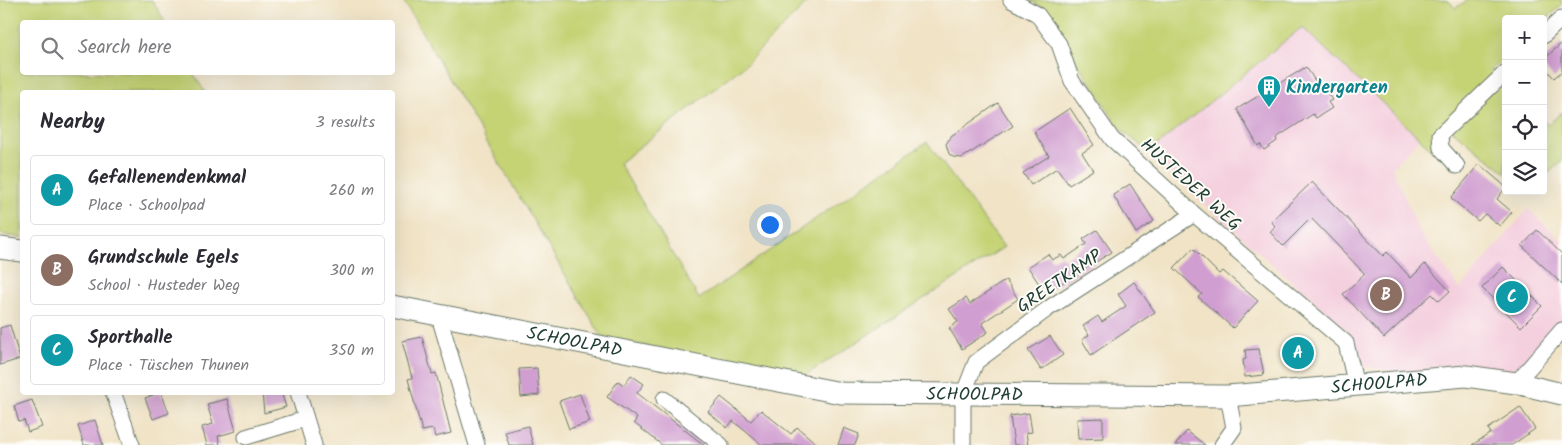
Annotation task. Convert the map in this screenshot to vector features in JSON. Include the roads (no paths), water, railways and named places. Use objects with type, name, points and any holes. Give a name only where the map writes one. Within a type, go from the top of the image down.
[{"type":"street","name":"HUSTEDER WEG","points":[[1011,0],[1038,14],[1059,44],[1072,82],[1112,139],[1194,214],[1346,342],[1356,386]]},
{"type":"street","points":[[1547,32],[1562,18]]},
{"type":"street","points":[[1457,166],[1441,148],[1440,135],[1502,76]]},
{"type":"street","name":"GREETKAMP","points":[[963,395],[976,362],[1049,308],[1194,214]]},
{"type":"street","points":[[0,248],[20,251]]},
{"type":"street","name":"SCHOOLPAD","points":[[395,306],[438,313],[841,393],[1228,396],[1466,376],[1516,383],[1562,394]]},
{"type":"street","points":[[438,313],[477,445]]},
{"type":"street","points":[[1516,383],[1562,330]]},
{"type":"street","points":[[114,395],[132,445]]},
{"type":"street","points":[[299,395],[314,445]]},
{"type":"street","points":[[963,395],[963,445]]},
{"type":"street","points":[[1222,445],[1234,428],[1228,396]]},
{"type":"street","points":[[664,399],[721,445]]},
{"type":"street","points":[[246,437],[305,419]]},
{"type":"place","name":"Kindergarten","points":[[1269,108]]},
{"type":"place","name":"Grundschule Egels","points":[[1386,295]]},
{"type":"place","name":"Sporthalle","points":[[1512,297]]},
{"type":"place","name":"Gefallenendenkmal","points":[[1298,353]]}]
